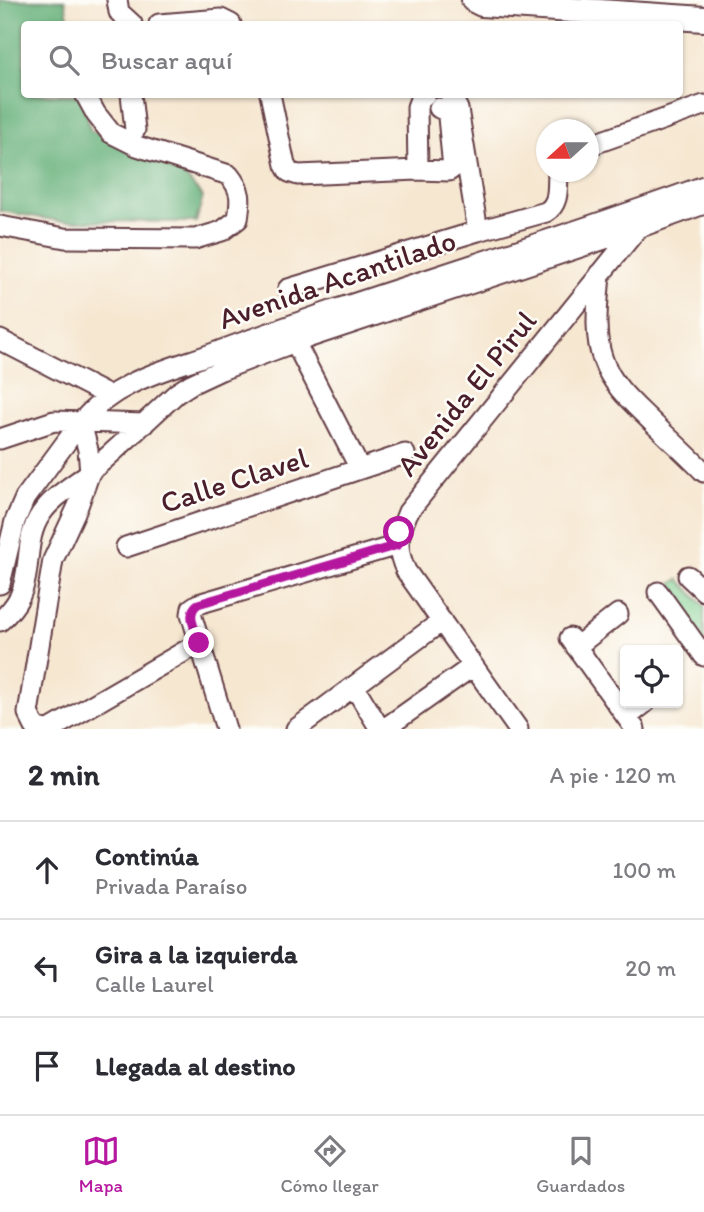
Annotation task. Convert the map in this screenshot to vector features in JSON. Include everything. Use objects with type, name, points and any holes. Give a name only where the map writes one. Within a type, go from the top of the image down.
[{"type":"main road","points":[[474,0],[482,4],[704,19]]},
{"type":"street","points":[[117,0],[119,12],[129,21]]},
{"type":"street","points":[[0,226],[65,237],[195,239],[222,231],[238,219],[241,199],[236,184],[229,175],[137,146],[111,133],[87,98]]},
{"type":"street","points":[[131,98],[135,130]]},
{"type":"street","points":[[271,98],[285,165],[289,172],[298,175],[449,171],[453,168],[448,117],[439,99]]},
{"type":"street","points":[[418,170],[417,107],[420,99],[439,99],[458,109],[478,231]]},
{"type":"street","points":[[599,142],[704,105]]},
{"type":"street","points":[[288,289],[546,212],[553,208],[556,202],[557,182]]},
{"type":"street","name":"Avenida Acantilado","points":[[0,621],[15,605],[20,595],[33,530],[40,515],[177,393],[191,384],[295,342],[635,220],[704,186]]},
{"type":"street","name":"Avenida Acantilado","points":[[0,584],[15,522],[25,498],[91,411],[109,396],[140,378],[393,291],[635,220],[704,204]]},
{"type":"street","name":"Avenida El Pirul","points":[[398,545],[399,532],[408,512],[600,274],[635,220]]},
{"type":"street","points":[[384,260],[393,291]]},
{"type":"street","points":[[600,274],[597,330],[603,360],[609,374],[628,398],[704,472]]},
{"type":"street","points":[[0,340],[109,396]]},
{"type":"street","name":"Calle Clavel","points":[[295,342],[360,469]]},
{"type":"street","points":[[0,439],[54,421],[144,424]]},
{"type":"street","points":[[42,729],[35,727],[28,713],[53,560],[78,506],[90,472],[81,422]]},
{"type":"street","name":"Calle Clavel","points":[[126,547],[404,454]]},
{"type":"street","points":[[226,729],[199,643],[191,614],[192,608],[398,545],[406,571],[519,729]]},
{"type":"street","points":[[688,576],[704,591]]},
{"type":"street","points":[[658,592],[704,656]]},
{"type":"street","points":[[618,614],[573,642],[631,723],[642,708]]},
{"type":"street","points":[[296,729],[442,621]]},
{"type":"street","points":[[51,729],[199,643]]},
{"type":"street","points":[[354,686],[382,729],[473,666]]},
{"type":"green space","points":[[0,0],[65,0],[68,21],[21,21],[21,98],[84,98],[90,130],[179,169],[203,197],[196,222],[59,221],[0,211]]},
{"type":"green space","points":[[679,579],[704,606],[704,652],[659,592]]},
{"type":"route","points":[[199,643],[191,614],[192,608],[198,604],[398,545],[399,532]]}]
